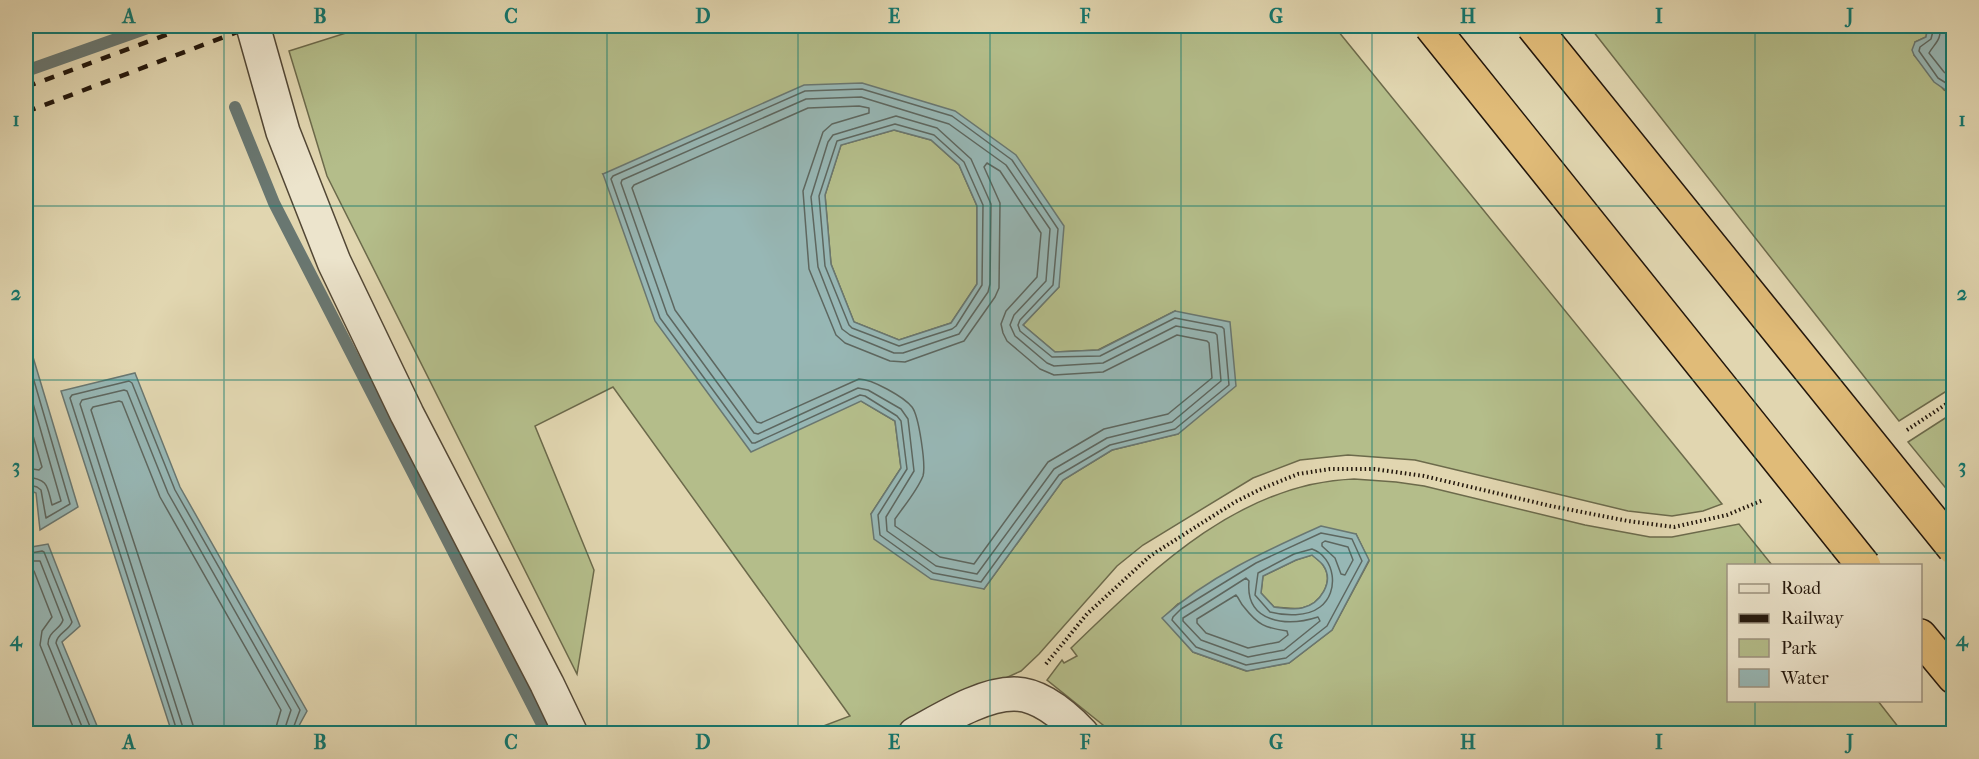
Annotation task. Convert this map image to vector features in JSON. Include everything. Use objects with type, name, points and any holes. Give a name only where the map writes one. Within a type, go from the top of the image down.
[{"type":"highway","points":[[1431,26],[1862,564]]},
{"type":"highway","points":[[1533,26],[1953,548]]},
{"type":"highway","points":[[1922,638],[1953,677]]},
{"type":"street","points":[[253,26],[283,132],[334,262],[407,414],[571,734]]},
{"type":"street","points":[[915,734],[982,700],[1015,694],[1037,699],[1056,710],[1082,734]]},
{"type":"path","points":[[1903,433],[1953,399]]},
{"type":"path","points":[[1015,694],[1053,657],[1087,614],[1150,556],[1235,502],[1298,474],[1330,469],[1374,469],[1424,476],[1551,506],[1628,521],[1674,527],[1727,515],[1770,497]]},
{"type":"green space","points":[[368,26],[1334,26],[1722,504],[1703,511],[1672,516],[1628,511],[1415,460],[1348,455],[1300,460],[1253,478],[1143,545],[1117,566],[1039,654],[1021,671],[886,733],[805,733],[850,716],[613,387],[535,426],[594,570],[577,674],[327,176],[289,51]],"holes":[[[954,111],[1059,287],[1023,325],[1055,352],[1098,350],[1175,311],[1178,434],[1112,450],[1063,480],[984,589],[871,514],[901,468],[895,421],[861,401],[603,174]]]},
{"type":"green space","points":[[1589,26],[1923,26],[1927,31],[1926,37],[1915,42],[1914,55],[1944,90],[1953,95],[1953,387],[1899,421]]},
{"type":"green space","points":[[894,130],[931,140],[959,165],[977,206],[977,284],[951,323],[899,340],[854,322],[831,264],[825,195],[841,145]]},
{"type":"green space","points":[[1953,413],[1953,497],[1908,442]]},
{"type":"green space","points":[[1354,479],[1424,486],[1585,525],[1650,537],[1672,537],[1739,524],[1771,564],[1727,564],[1727,702],[1879,702],[1903,733],[1113,733],[1047,680],[1062,660],[1064,663],[1077,656],[1071,648],[1165,562],[1199,536],[1234,514],[1272,496],[1312,484]],"holes":[[[1356,534],[1369,561],[1332,630],[1289,663],[1246,671],[1193,652],[1163,618],[1178,604]]]},
{"type":"green space","points":[[1312,555],[1322,564],[1326,572],[1326,585],[1320,597],[1309,606],[1302,608],[1274,607],[1261,593],[1263,576]]},
{"type":"water","points":[[1923,26],[1953,26],[1953,95],[1934,82],[1914,55],[1912,50],[1915,42],[1926,37],[1927,31]]},
{"type":"water","points":[[862,83],[955,111],[1016,155],[1064,226],[1059,287],[1023,325],[1055,352],[1099,350],[1175,311],[1230,322],[1236,386],[1178,434],[1112,450],[1063,480],[984,589],[931,579],[874,539],[871,514],[901,468],[895,421],[861,401],[751,452],[655,321],[603,174],[804,85]],"holes":[[[894,130],[931,140],[959,165],[977,206],[977,284],[951,323],[899,340],[854,322],[831,264],[825,195],[841,145]]]},
{"type":"water","points":[[33,357],[78,507],[40,530],[36,493],[26,489],[26,360]]},
{"type":"water","points":[[135,373],[180,487],[307,711],[295,733],[172,733],[61,391]]},
{"type":"water","points":[[1321,526],[1356,534],[1369,560],[1332,630],[1289,663],[1247,671],[1193,652],[1162,618],[1218,577],[1258,555]],"holes":[[[1312,555],[1322,564],[1326,572],[1326,585],[1320,597],[1309,606],[1302,608],[1274,607],[1261,593],[1263,576]]]},
{"type":"water","points":[[48,544],[80,626],[62,642],[100,733],[26,733],[26,548]]},
{"type":"waterway","points":[[26,71],[153,26]]},
{"type":"waterway","points":[[235,107],[274,203],[547,734]]},
{"type":"railway","points":[[26,87],[190,26]]},
{"type":"railway","points":[[26,112],[253,26]]}]
